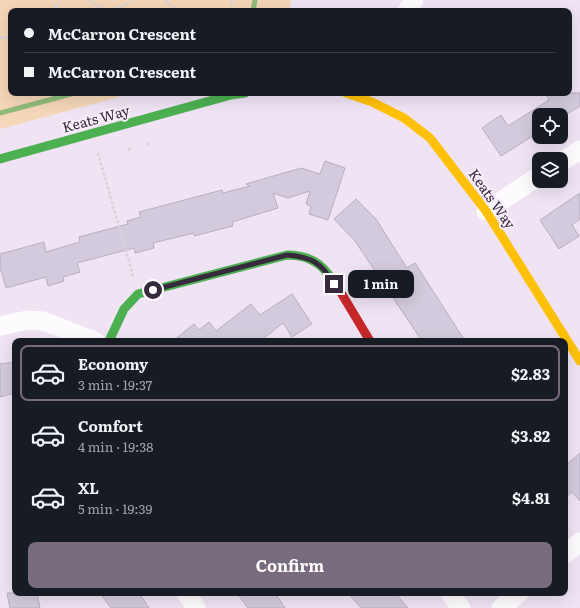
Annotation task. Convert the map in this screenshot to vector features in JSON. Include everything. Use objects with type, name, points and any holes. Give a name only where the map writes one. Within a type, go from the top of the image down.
[{"type":"street","name":"Keats Way","points":[[0,158],[227,96]]},
{"type":"street","name":"Keats Way","points":[[363,96],[374,98],[430,138],[486,211],[566,338]]},
{"type":"street","points":[[568,158],[580,150]]},
{"type":"street","points":[[486,211],[532,181]]},
{"type":"street","points":[[110,338],[124,309],[138,294],[287,255],[302,256],[316,261],[327,272],[368,338]]},
{"type":"street","points":[[0,326],[28,320],[43,322],[87,338]]},
{"type":"street","name":"Keats Way","points":[[568,342],[580,361]]},
{"type":"street","points":[[568,552],[580,542]]},
{"type":"street","points":[[188,596],[196,608]]},
{"type":"street","points":[[452,596],[461,608]]},
{"type":"street","points":[[501,608],[515,596]]},
{"type":"path","points":[[54,8],[62,0]]},
{"type":"path","points":[[89,0],[101,8]]},
{"type":"path","points":[[115,8],[135,0]]},
{"type":"path","points":[[166,0],[175,8]]},
{"type":"path","points":[[148,143],[149,148]]},
{"type":"path","points":[[129,148],[130,153]]},
{"type":"path","points":[[98,153],[138,294]]},
{"type":"shaded area","points":[[0,0],[291,0],[290,8],[8,8],[8,96],[123,96],[0,129]]},
{"type":"building","points":[[572,93],[580,93],[580,106],[568,114],[568,108],[536,108],[549,100],[547,96],[572,96]]},
{"type":"building","points":[[532,111],[532,136],[501,156],[482,128],[501,115],[508,126]]},
{"type":"building","points":[[325,161],[345,168],[328,220],[309,214],[311,206],[306,204],[310,191],[288,198],[273,193],[278,208],[232,222],[233,226],[194,236],[194,233],[153,243],[154,248],[135,253],[134,248],[77,263],[80,272],[63,277],[64,281],[48,286],[46,277],[6,288],[0,267],[0,254],[44,242],[46,252],[80,242],[79,237],[128,224],[127,221],[141,217],[139,212],[222,190],[223,193],[250,186],[246,184],[301,168],[320,174]]},
{"type":"building","points":[[580,193],[580,219],[572,225],[579,236],[559,249],[540,220]]},
{"type":"building","points":[[356,199],[376,219],[407,268],[415,263],[463,338],[420,338],[355,241],[334,219]]},
{"type":"building","points":[[292,294],[312,324],[292,337],[283,323],[264,338],[177,338],[194,324],[199,330],[209,322],[216,331],[251,304],[260,315]]},
{"type":"building","points":[[12,362],[12,394],[0,397],[0,364]]},
{"type":"building","points":[[580,453],[580,501],[572,492],[568,495],[568,463]]},
{"type":"building","points":[[7,593],[12,593],[12,596],[38,596],[40,608],[10,608]]},
{"type":"building","points":[[102,596],[141,596],[149,608],[111,608]]},
{"type":"building","points":[[239,596],[277,596],[285,608],[248,608]]},
{"type":"building","points":[[351,596],[398,596],[408,608],[361,608]]},
{"type":"waterway","points":[[254,8],[255,0]]},
{"type":"waterway","points":[[0,113],[64,96]]},
{"type":"traffic: fast","points":[[0,159],[227,96]]},
{"type":"traffic: fast","points":[[110,338],[124,309],[138,294],[287,255],[305,257],[319,264],[330,276],[340,291]]},
{"type":"traffic: slow","points":[[355,96],[372,102],[404,118],[430,138],[486,211],[566,338]]},
{"type":"traffic: slow","points":[[568,342],[580,361]]},
{"type":"traffic: jam","points":[[340,291],[368,338]]},
{"type":"route","points":[[153,290],[287,255],[302,256],[316,261],[327,272],[334,284]]}]
